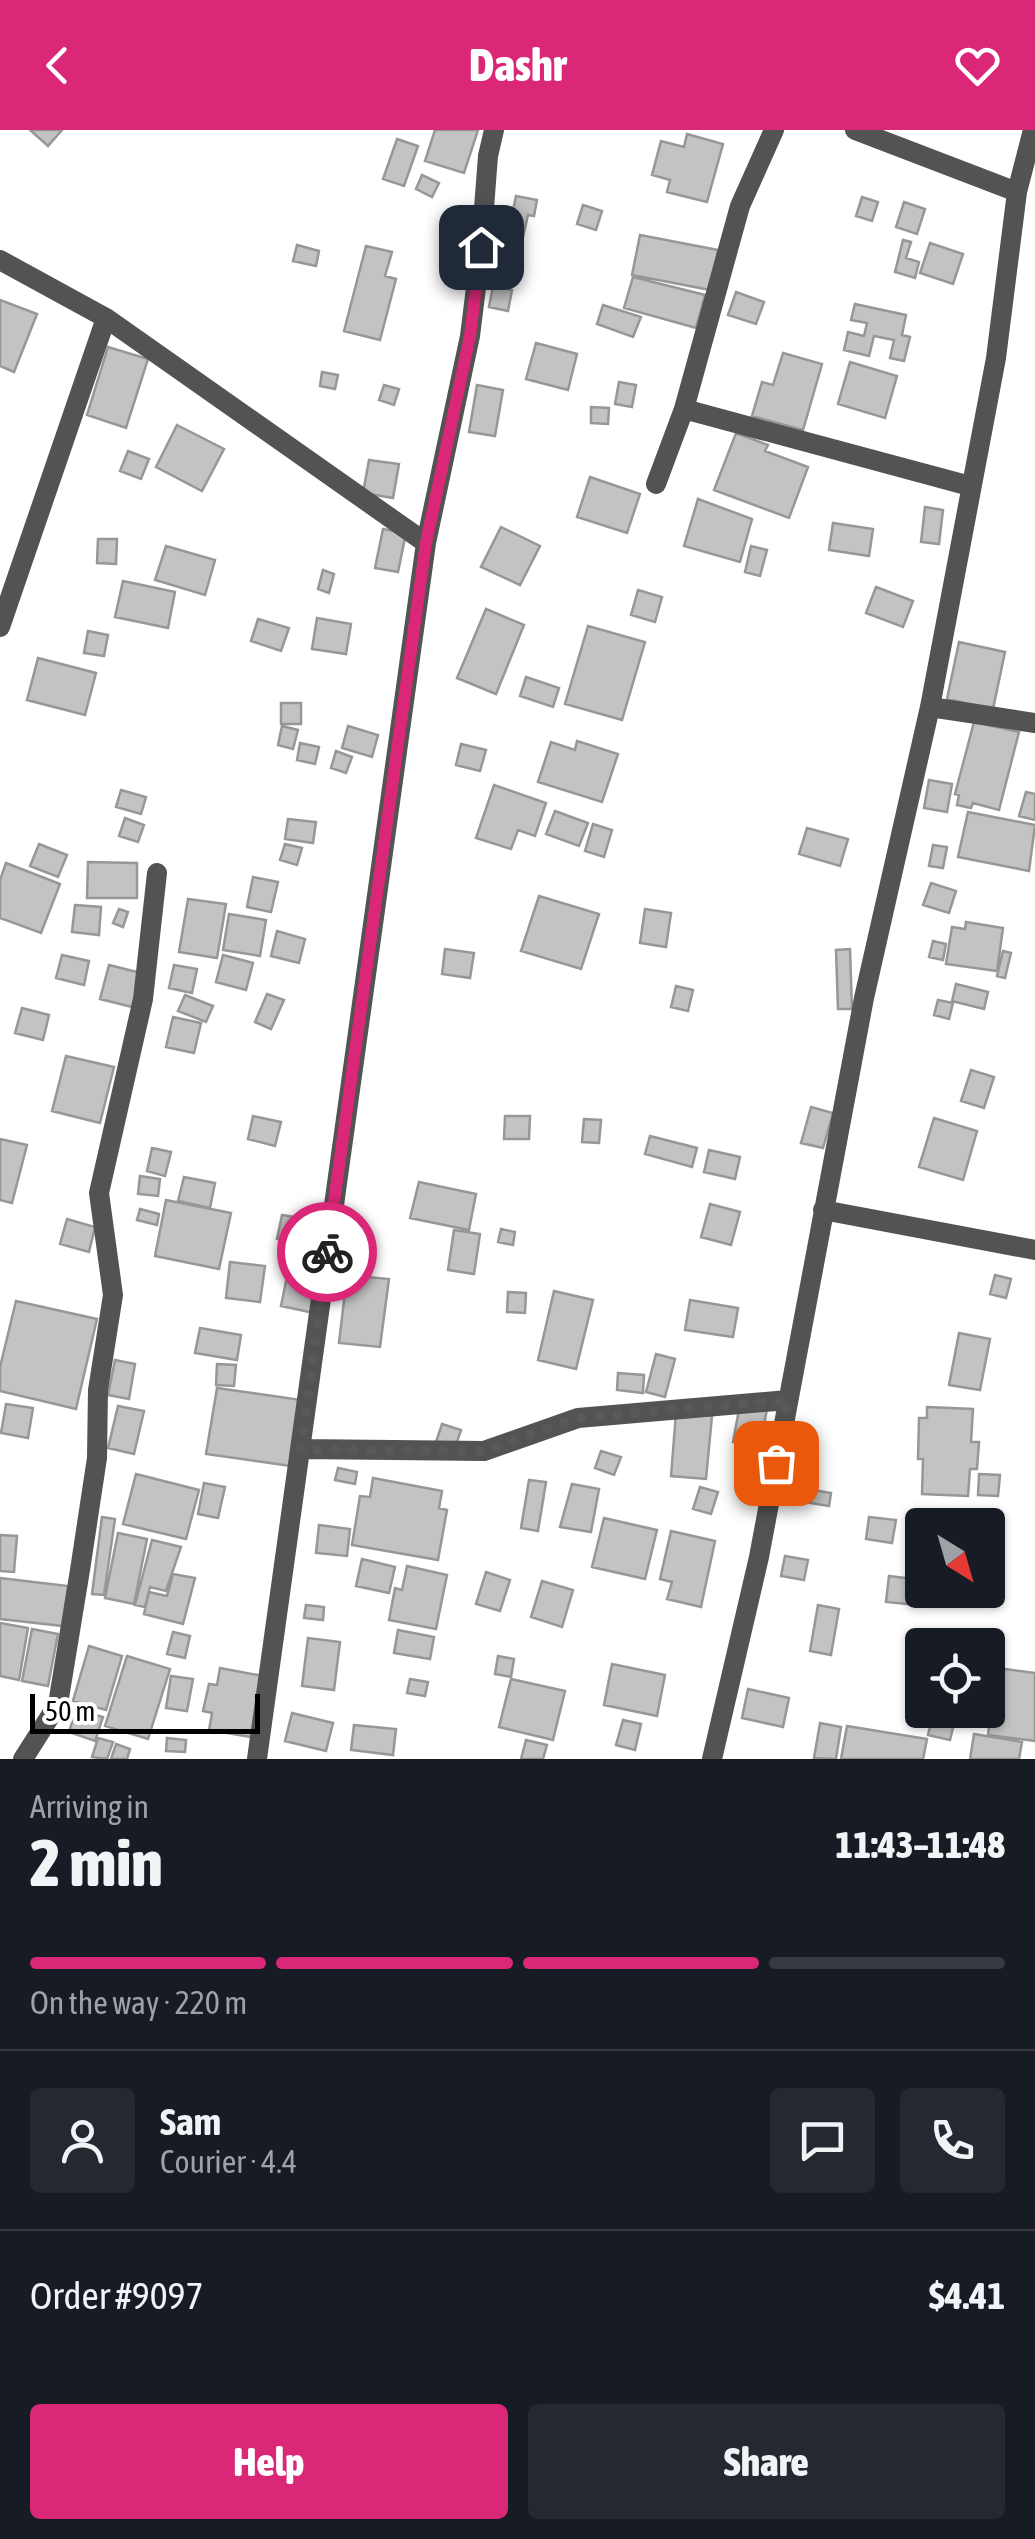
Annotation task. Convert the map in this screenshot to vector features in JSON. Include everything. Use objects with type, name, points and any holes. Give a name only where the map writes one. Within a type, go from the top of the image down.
[{"type":"street","points":[[257,1759],[426,543],[470,336],[494,130]]},
{"type":"street","points":[[656,484],[684,409],[740,206],[774,130]]},
{"type":"street","points":[[855,130],[1017,192]]},
{"type":"street","points":[[712,1759],[759,1558],[864,998],[930,708],[996,358],[1017,192],[1033,130]]},
{"type":"street","points":[[0,260],[106,318],[426,543]]},
{"type":"street","points":[[0,627],[106,318]]},
{"type":"street","points":[[684,409],[970,486]]},
{"type":"street","points":[[930,708],[1035,723]]},
{"type":"street","points":[[23,1759],[58,1704],[97,1458],[98,1390],[113,1294],[99,1193],[143,999],[157,873]]},
{"type":"street","points":[[823,1210],[1035,1250]]},
{"type":"street","points":[[301,1450],[484,1451],[578,1418],[788,1400]]},
{"type":"building","points":[[30,130],[62,130],[48,146]]},
{"type":"building","points":[[435,130],[478,130],[464,173],[425,161]]},
{"type":"building","points":[[687,134],[723,144],[707,202],[667,192],[670,180],[652,175],[661,141],[684,147]]},
{"type":"building","points":[[397,139],[418,146],[404,186],[383,179]]},
{"type":"building","points":[[422,175],[439,183],[432,197],[416,189]]},
{"type":"building","points":[[516,196],[537,200],[534,216],[528,215],[523,237],[508,234]]},
{"type":"building","points":[[862,197],[878,202],[872,221],[856,216]]},
{"type":"building","points":[[904,202],[925,209],[917,234],[896,227]]},
{"type":"building","points":[[583,205],[602,211],[596,230],[577,224]]},
{"type":"building","points":[[640,235],[718,250],[710,290],[632,275]]},
{"type":"building","points":[[903,240],[911,242],[906,258],[919,262],[915,278],[895,272]]},
{"type":"building","points":[[930,243],[963,254],[953,284],[920,273]]},
{"type":"building","points":[[297,245],[319,251],[316,266],[293,261]]},
{"type":"building","points":[[366,246],[392,252],[385,276],[396,279],[380,340],[344,331]]},
{"type":"building","points":[[633,277],[705,295],[696,328],[624,308]]},
{"type":"building","points":[[493,286],[512,290],[508,311],[489,307]]},
{"type":"building","points":[[736,292],[764,302],[756,324],[728,315]]},
{"type":"building","points":[[0,300],[37,314],[14,372],[0,366]]},
{"type":"building","points":[[855,304],[906,315],[902,335],[910,337],[904,361],[890,358],[894,340],[874,336],[869,356],[844,350],[848,332],[864,336],[867,323],[851,320]]},
{"type":"building","points":[[603,305],[641,317],[633,337],[597,324]]},
{"type":"building","points":[[536,343],[577,354],[568,390],[526,379]]},
{"type":"building","points":[[108,347],[148,359],[126,428],[87,415]]},
{"type":"building","points":[[783,353],[822,364],[803,430],[752,416],[762,382],[773,385]]},
{"type":"building","points":[[850,362],[897,376],[885,418],[838,404]]},
{"type":"building","points":[[322,372],[338,375],[335,389],[320,386]]},
{"type":"building","points":[[619,382],[636,385],[632,407],[615,404]]},
{"type":"building","points":[[384,385],[399,389],[394,405],[379,400]]},
{"type":"building","points":[[477,385],[503,390],[495,436],[469,432]]},
{"type":"building","points":[[591,407],[609,408],[608,424],[591,423]]},
{"type":"building","points":[[177,425],[224,449],[202,491],[156,467]]},
{"type":"building","points":[[736,433],[768,445],[765,451],[808,467],[789,518],[714,490]]},
{"type":"building","points":[[128,451],[149,459],[141,479],[120,471]]},
{"type":"building","points":[[369,460],[399,464],[393,498],[363,493]]},
{"type":"building","points":[[590,477],[640,494],[627,533],[577,517]]},
{"type":"building","points":[[698,499],[752,519],[740,562],[684,546]]},
{"type":"building","points":[[925,507],[943,510],[939,544],[921,542]]},
{"type":"building","points":[[833,523],[873,529],[869,556],[829,550]]},
{"type":"building","points":[[501,527],[540,546],[520,585],[481,567]]},
{"type":"building","points":[[383,529],[406,533],[398,572],[375,568]]},
{"type":"building","points":[[98,539],[117,539],[116,564],[97,563]]},
{"type":"building","points":[[166,546],[215,560],[205,595],[155,580]]},
{"type":"building","points":[[751,546],[767,550],[760,576],[745,572]]},
{"type":"building","points":[[323,570],[334,574],[329,593],[318,589]]},
{"type":"building","points":[[123,581],[175,592],[168,628],[115,617]]},
{"type":"building","points":[[876,587],[913,601],[903,627],[866,613]]},
{"type":"building","points":[[638,590],[662,597],[655,622],[631,615]]},
{"type":"building","points":[[486,609],[524,625],[496,694],[457,678]]},
{"type":"building","points":[[317,618],[351,624],[346,654],[312,649]]},
{"type":"building","points":[[258,619],[289,628],[281,651],[251,641]]},
{"type":"building","points":[[588,626],[645,642],[622,720],[565,704]]},
{"type":"building","points":[[88,631],[108,635],[104,656],[84,653]]},
{"type":"building","points":[[959,642],[1005,652],[993,709],[947,699]]},
{"type":"building","points":[[38,658],[96,673],[85,715],[27,700]]},
{"type":"building","points":[[526,677],[559,688],[553,707],[520,696]]},
{"type":"building","points":[[281,703],[301,703],[301,724],[281,724]]},
{"type":"building","points":[[974,722],[1019,732],[999,810],[973,803],[971,808],[957,805],[959,795],[955,794]]},
{"type":"building","points":[[282,726],[298,730],[293,749],[278,745]]},
{"type":"building","points":[[348,726],[378,735],[372,757],[342,748]]},
{"type":"building","points":[[577,741],[618,754],[602,802],[538,782],[551,742],[575,750]]},
{"type":"building","points":[[300,743],[319,747],[315,764],[297,760]]},
{"type":"building","points":[[461,744],[486,750],[480,771],[456,765]]},
{"type":"building","points":[[336,751],[352,757],[346,773],[331,768]]},
{"type":"building","points":[[929,780],[952,784],[947,812],[924,808]]},
{"type":"building","points":[[494,785],[546,803],[535,836],[518,830],[511,849],[476,838]]},
{"type":"building","points":[[121,790],[146,797],[141,814],[116,807]]},
{"type":"building","points":[[1026,792],[1035,794],[1035,820],[1019,816]]},
{"type":"building","points":[[555,811],[588,823],[579,846],[546,834]]},
{"type":"building","points":[[968,812],[1035,825],[1029,871],[958,857]]},
{"type":"building","points":[[125,818],[144,825],[138,842],[119,836]]},
{"type":"building","points":[[288,819],[316,822],[313,843],[285,839]]},
{"type":"building","points":[[593,824],[612,830],[604,857],[585,851]]},
{"type":"building","points":[[807,828],[848,839],[840,866],[799,854]]},
{"type":"building","points":[[39,844],[67,855],[58,877],[30,866]]},
{"type":"building","points":[[285,844],[302,848],[297,865],[280,860]]},
{"type":"building","points":[[933,845],[947,847],[943,868],[929,866]]},
{"type":"building","points":[[88,862],[137,863],[137,898],[87,898]]},
{"type":"building","points":[[6,863],[60,884],[41,933],[0,918],[0,880]]},
{"type":"building","points":[[253,877],[278,882],[271,912],[247,907]]},
{"type":"building","points":[[931,883],[956,891],[949,913],[923,905]]},
{"type":"building","points":[[539,896],[599,914],[581,969],[521,951]]},
{"type":"building","points":[[188,899],[226,904],[217,958],[179,952]]},
{"type":"building","points":[[75,905],[101,907],[99,935],[72,932]]},
{"type":"building","points":[[119,909],[128,912],[123,927],[113,923]]},
{"type":"building","points":[[645,909],[671,913],[666,947],[640,943]]},
{"type":"building","points":[[229,914],[266,920],[260,956],[223,950]]},
{"type":"building","points":[[966,922],[1003,928],[997,971],[946,964],[952,927],[965,929]]},
{"type":"building","points":[[277,931],[305,939],[299,963],[271,956]]},
{"type":"building","points":[[933,941],[946,944],[943,960],[929,957]]},
{"type":"building","points":[[445,949],[474,953],[470,978],[442,974]]},
{"type":"building","points":[[850,949],[852,1009],[838,1009],[836,950]]},
{"type":"building","points":[[1003,951],[1011,953],[1005,978],[997,976]]},
{"type":"building","points":[[62,955],[89,961],[84,985],[56,978]]},
{"type":"building","points":[[223,955],[253,963],[246,990],[216,982]]},
{"type":"building","points":[[109,965],[141,973],[132,1007],[100,999]]},
{"type":"building","points":[[174,965],[197,969],[192,993],[169,988]]},
{"type":"building","points":[[956,984],[988,992],[984,1009],[952,1001]]},
{"type":"building","points":[[676,986],[693,990],[688,1011],[671,1007]]},
{"type":"building","points":[[267,994],[284,1000],[271,1029],[255,1022]]},
{"type":"building","points":[[185,995],[213,1006],[206,1022],[178,1011]]},
{"type":"building","points":[[938,1000],[953,1003],[949,1019],[934,1015]]},
{"type":"building","points":[[22,1008],[49,1015],[43,1040],[15,1033]]},
{"type":"building","points":[[173,1017],[201,1023],[194,1053],[166,1047]]},
{"type":"building","points":[[66,1056],[114,1067],[100,1123],[52,1111]]},
{"type":"building","points":[[971,1070],[994,1077],[984,1108],[961,1101]]},
{"type":"building","points":[[811,1107],[833,1113],[823,1148],[801,1143]]},
{"type":"building","points":[[253,1116],[281,1122],[275,1146],[248,1139]]},
{"type":"building","points":[[505,1116],[530,1116],[529,1139],[504,1139]]},
{"type":"building","points":[[934,1118],[977,1131],[963,1180],[919,1167]]},
{"type":"building","points":[[584,1119],[601,1120],[599,1143],[582,1142]]},
{"type":"building","points":[[650,1136],[697,1148],[692,1167],[645,1154]]},
{"type":"building","points":[[0,1139],[27,1145],[12,1203],[0,1200]]},
{"type":"building","points":[[152,1148],[171,1152],[165,1176],[147,1171]]},
{"type":"building","points":[[709,1150],[740,1157],[735,1179],[704,1172]]},
{"type":"building","points":[[140,1176],[160,1179],[158,1196],[138,1194]]},
{"type":"building","points":[[184,1177],[215,1183],[210,1208],[178,1201]]},
{"type":"building","points":[[419,1182],[476,1194],[469,1230],[410,1218]]},
{"type":"building","points":[[166,1200],[231,1213],[219,1269],[155,1256]]},
{"type":"building","points":[[710,1204],[740,1212],[731,1245],[701,1237]]},
{"type":"building","points":[[140,1209],[159,1214],[157,1225],[137,1220]]},
{"type":"building","points":[[282,1215],[319,1221],[314,1246],[277,1239]]},
{"type":"building","points":[[67,1219],[95,1227],[89,1252],[60,1244]]},
{"type":"building","points":[[501,1229],[515,1232],[513,1245],[498,1242]]},
{"type":"building","points":[[454,1230],[480,1234],[474,1274],[448,1270]]},
{"type":"building","points":[[230,1262],[265,1266],[260,1302],[226,1298]]},
{"type":"building","points":[[290,1262],[323,1268],[314,1313],[281,1306]]},
{"type":"building","points":[[347,1275],[389,1279],[380,1347],[339,1343]]},
{"type":"building","points":[[995,1275],[1011,1279],[1006,1298],[990,1294]]},
{"type":"building","points":[[554,1291],[593,1300],[576,1369],[538,1360]]},
{"type":"building","points":[[508,1292],[526,1293],[525,1313],[507,1312]]},
{"type":"building","points":[[690,1300],[738,1308],[733,1337],[685,1330]]},
{"type":"building","points":[[16,1301],[97,1319],[76,1409],[0,1391],[0,1367]]},
{"type":"building","points":[[200,1328],[241,1335],[237,1360],[195,1353]]},
{"type":"building","points":[[959,1333],[990,1339],[980,1390],[949,1385]]},
{"type":"building","points":[[656,1354],[675,1359],[665,1397],[646,1392]]},
{"type":"building","points":[[115,1360],[135,1364],[129,1399],[108,1395]]},
{"type":"building","points":[[217,1364],[236,1365],[234,1386],[216,1385]]},
{"type":"building","points":[[618,1373],[644,1375],[643,1393],[617,1390]]},
{"type":"building","points":[[217,1388],[301,1400],[291,1466],[206,1454]]},
{"type":"building","points":[[6,1404],[33,1408],[28,1438],[1,1433]]},
{"type":"building","points":[[740,1404],[767,1409],[760,1447],[733,1442]]},
{"type":"building","points":[[118,1406],[144,1411],[134,1454],[108,1448]]},
{"type":"building","points":[[927,1407],[973,1409],[971,1442],[979,1442],[977,1469],[970,1469],[968,1496],[922,1494],[919,1418],[927,1418]]},
{"type":"building","points":[[676,1413],[712,1416],[706,1479],[671,1476]]},
{"type":"building","points":[[442,1424],[461,1430],[455,1448],[436,1442]]},
{"type":"building","points":[[601,1451],[621,1457],[614,1475],[595,1468]]},
{"type":"building","points":[[338,1468],[357,1472],[355,1484],[335,1480]]},
{"type":"building","points":[[136,1474],[199,1490],[186,1539],[123,1524]]},
{"type":"building","points":[[979,1474],[1000,1475],[998,1496],[978,1495]]},
{"type":"building","points":[[373,1478],[442,1491],[439,1508],[447,1510],[438,1560],[352,1545],[360,1496],[370,1497]]},
{"type":"building","points":[[529,1480],[546,1482],[538,1531],[521,1528]]},
{"type":"building","points":[[204,1483],[225,1487],[218,1518],[198,1514]]},
{"type":"building","points":[[572,1484],[599,1489],[591,1532],[560,1527]]},
{"type":"building","points":[[700,1487],[718,1492],[711,1514],[693,1509]]},
{"type":"building","points":[[808,1489],[831,1493],[829,1506],[805,1502]]},
{"type":"building","points":[[102,1517],[115,1519],[104,1595],[92,1594]]},
{"type":"building","points":[[869,1517],[896,1520],[892,1543],[866,1539]]},
{"type":"building","points":[[604,1518],[657,1530],[645,1579],[592,1567]]},
{"type":"building","points":[[319,1525],[350,1529],[347,1556],[316,1553]]},
{"type":"building","points":[[671,1531],[715,1541],[701,1607],[667,1599],[672,1582],[660,1579]]},
{"type":"building","points":[[118,1533],[147,1539],[134,1604],[105,1598]]},
{"type":"building","points":[[0,1535],[17,1536],[14,1572],[0,1571]]},
{"type":"building","points":[[152,1540],[181,1547],[166,1591],[150,1587],[145,1607],[135,1605]]},
{"type":"building","points":[[785,1556],[808,1560],[804,1580],[781,1576]]},
{"type":"building","points":[[362,1559],[395,1567],[389,1593],[356,1586]]},
{"type":"building","points":[[407,1566],[447,1575],[436,1629],[389,1620],[395,1588],[402,1590]]},
{"type":"building","points":[[486,1572],[510,1580],[500,1611],[476,1604]]},
{"type":"building","points":[[173,1574],[195,1578],[183,1624],[144,1614],[149,1592],[167,1596]]},
{"type":"building","points":[[889,1576],[905,1578],[905,1604],[886,1602]]},
{"type":"building","points":[[0,1578],[68,1586],[63,1626],[0,1619]]},
{"type":"building","points":[[542,1581],[573,1590],[562,1627],[531,1617]]},
{"type":"building","points":[[306,1605],[324,1607],[323,1620],[304,1618]]},
{"type":"building","points":[[818,1605],[839,1609],[831,1655],[810,1651]]},
{"type":"building","points":[[0,1623],[28,1628],[19,1680],[0,1676]]},
{"type":"building","points":[[32,1629],[58,1634],[48,1686],[22,1681]]},
{"type":"building","points":[[398,1630],[434,1637],[430,1659],[394,1653]]},
{"type":"building","points":[[173,1632],[190,1636],[185,1658],[167,1654]]},
{"type":"building","points":[[308,1638],[340,1642],[334,1690],[302,1686]]},
{"type":"building","points":[[89,1646],[122,1656],[106,1710],[73,1701]]},
{"type":"building","points":[[127,1656],[170,1669],[148,1739],[105,1726]]},
{"type":"building","points":[[498,1656],[514,1659],[511,1677],[495,1674]]},
{"type":"building","points":[[612,1664],[665,1675],[657,1716],[604,1705]]},
{"type":"building","points":[[220,1668],[263,1676],[251,1737],[209,1730],[212,1713],[203,1711],[209,1684],[217,1685]]},
{"type":"building","points":[[1005,1669],[1035,1673],[1035,1741],[988,1735],[989,1728],[1005,1728]]},
{"type":"building","points":[[171,1676],[193,1679],[187,1711],[166,1708]]},
{"type":"building","points":[[410,1679],[428,1682],[425,1696],[407,1693]]},
{"type":"building","points":[[511,1679],[565,1691],[553,1740],[499,1727]]},
{"type":"building","points":[[748,1689],[789,1698],[783,1727],[742,1718]]},
{"type":"building","points":[[76,1709],[103,1717],[95,1741],[69,1732]]},
{"type":"building","points":[[292,1713],[333,1723],[326,1751],[285,1741]]},
{"type":"building","points":[[623,1720],[641,1724],[635,1750],[616,1745]]},
{"type":"building","points":[[820,1723],[841,1727],[836,1759],[814,1758]]},
{"type":"building","points":[[354,1725],[396,1729],[393,1755],[351,1750]]},
{"type":"building","points":[[847,1726],[927,1739],[923,1759],[841,1759]]},
{"type":"building","points":[[930,1728],[953,1728],[950,1740],[928,1735]]},
{"type":"building","points":[[974,1734],[1022,1742],[1019,1759],[970,1759]]},
{"type":"building","points":[[98,1738],[113,1742],[107,1759],[92,1757]]},
{"type":"building","points":[[167,1738],[186,1740],[185,1752],[166,1751]]},
{"type":"building","points":[[526,1740],[547,1745],[543,1759],[521,1759]]},
{"type":"building","points":[[116,1744],[130,1749],[127,1759],[111,1759]]},
{"type":"way so far","points":[[327,1252],[301,1450],[484,1451],[578,1418],[788,1400],[776,1463]]},
{"type":"route","points":[[327,1252],[426,543],[470,336],[481,247]]}]
